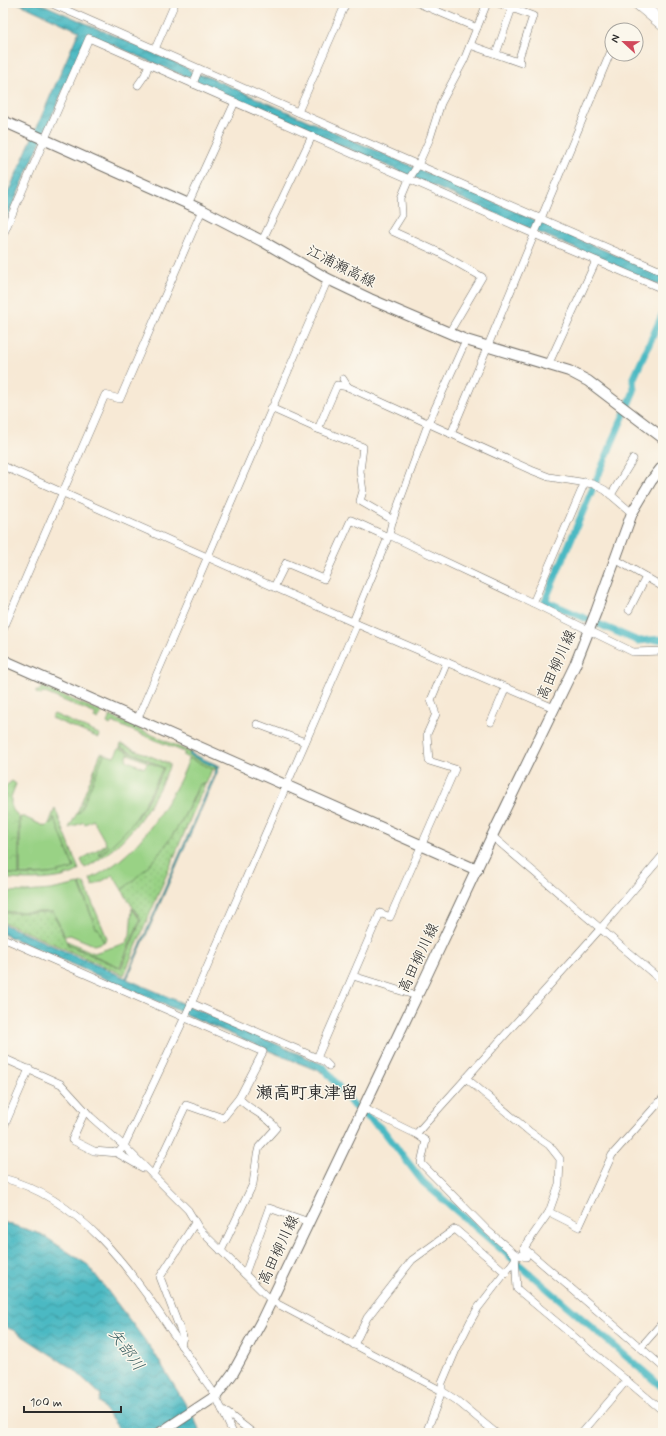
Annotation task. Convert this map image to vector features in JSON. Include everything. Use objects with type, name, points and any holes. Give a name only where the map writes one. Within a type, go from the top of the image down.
[{"type":"highway","points":[[639,3],[663,24]]},
{"type":"main road","name":"江浦瀬高線","points":[[3,121],[202,210],[262,241],[328,279],[364,296],[466,340],[569,370],[588,381],[663,438]]},
{"type":"main road","name":"高田柳川線","points":[[160,1433],[214,1398],[242,1359],[272,1301],[554,708],[619,561],[632,513],[645,490],[662,468]]},
{"type":"main road","points":[[3,660],[477,870]]},
{"type":"street","points":[[50,3],[155,49],[235,102],[408,179],[663,289]]},
{"type":"street","points":[[155,49],[175,3]]},
{"type":"street","points":[[298,112],[346,3]]},
{"type":"street","points":[[418,3],[477,28]]},
{"type":"street","points":[[449,333],[482,277],[438,252],[392,231],[402,215],[401,198],[408,179],[418,165],[430,138],[441,103],[464,60],[487,3]]},
{"type":"street","points":[[470,44],[520,62],[533,16],[498,3]]},
{"type":"street","points":[[496,54],[512,8]]},
{"type":"street","points":[[3,236],[44,139],[90,38],[149,64],[196,76],[298,112],[663,272]]},
{"type":"street","points":[[451,434],[606,62]]},
{"type":"street","points":[[138,85],[145,75],[149,64]]},
{"type":"street","points":[[188,204],[235,102]]},
{"type":"street","points":[[262,241],[312,136]]},
{"type":"street","points":[[3,630],[105,394],[120,399],[202,210]]},
{"type":"street","points":[[549,364],[596,261]]},
{"type":"street","points":[[137,720],[206,556],[328,279]]},
{"type":"street","points":[[116,1152],[124,1146],[191,1003],[305,742],[355,623],[428,424],[466,340]]},
{"type":"street","points":[[343,379],[348,388]]},
{"type":"street","points":[[318,428],[337,385],[348,388],[548,477],[583,482],[608,492],[632,513]]},
{"type":"street","points":[[271,408],[363,447],[360,471],[363,491],[360,501],[392,521]]},
{"type":"street","points":[[608,492],[633,459]]},
{"type":"street","points":[[3,466],[355,623],[554,708]]},
{"type":"street","points":[[533,603],[583,482]]},
{"type":"street","points":[[274,587],[286,563],[324,579],[351,520],[533,603],[633,652],[663,651]]},
{"type":"street","points":[[619,561],[663,587]]},
{"type":"street","points":[[629,610],[646,577]]},
{"type":"street","points":[[317,1058],[380,913],[390,917],[455,769],[429,761],[427,734],[436,714],[431,700],[447,662]]},
{"type":"street","points":[[491,722],[506,687]]},
{"type":"street","points":[[257,724],[305,742]]},
{"type":"street","points":[[492,836],[663,982]]},
{"type":"street","points":[[416,1134],[600,928],[663,855]]},
{"type":"street","points":[[3,938],[263,1052],[239,1098],[223,1118],[186,1105],[151,1173]]},
{"type":"street","points":[[353,976],[417,996]]},
{"type":"street","points":[[191,1003],[317,1058],[329,1066]]},
{"type":"street","points":[[3,1058],[61,1084],[85,1111],[124,1146],[190,1212],[200,1230],[272,1301],[442,1391],[456,1400],[496,1433]]},
{"type":"street","points":[[3,1129],[29,1070]]},
{"type":"street","points":[[466,1078],[530,1132],[549,1145],[560,1159],[559,1184],[549,1212],[524,1248],[526,1257],[515,1257]]},
{"type":"street","points":[[221,1251],[253,1184],[259,1148],[276,1128],[269,1120],[246,1105],[239,1098]]},
{"type":"street","points":[[549,1212],[579,1227],[612,1155],[663,1098]]},
{"type":"street","points":[[363,1108],[416,1134],[426,1141],[421,1163],[515,1257],[517,1288],[663,1411]]},
{"type":"street","points":[[85,1111],[72,1140],[94,1150],[116,1152],[151,1173]]},
{"type":"street","points":[[3,1178],[24,1186],[56,1202],[71,1212],[111,1250],[146,1292],[220,1407],[233,1433]]},
{"type":"street","points":[[245,1274],[269,1208],[309,1222]]},
{"type":"street","points":[[181,1345],[183,1336],[160,1277],[196,1223]]},
{"type":"street","points":[[354,1345],[367,1318],[412,1260],[456,1229],[506,1273]]},
{"type":"street","points":[[524,1248],[663,1367]]},
{"type":"street","points":[[426,1433],[442,1391],[442,1383],[470,1322],[478,1308],[506,1273],[515,1257]]},
{"type":"street","points":[[641,1347],[663,1322]]},
{"type":"street","points":[[582,1433],[627,1380]]},
{"type":"street","points":[[220,1407],[252,1433]]},
{"type":"green space","points":[[42,687],[102,712],[98,720],[94,718],[96,714],[43,692],[41,695],[36,693],[36,691],[39,691]]},
{"type":"green space","points":[[54,714],[99,734],[99,738],[51,718]]},
{"type":"green space","points":[[110,716],[190,752],[189,755],[216,767],[215,770],[184,756],[184,752],[112,722],[110,725],[107,723]]},
{"type":"green space","points":[[121,744],[167,763],[169,764],[169,767],[154,798],[136,825],[113,849],[85,868],[81,860],[106,844],[107,845],[98,853],[100,855],[118,839],[138,816],[154,789],[164,768],[120,747]]},
{"type":"green space","points":[[119,748],[147,760],[147,762],[128,754],[126,760],[144,768],[148,762],[163,768],[146,802],[134,821],[118,839],[100,854],[98,853],[107,845],[93,820],[85,824],[84,822],[69,828],[77,813],[80,812],[104,754],[114,757]]},
{"type":"green space","points":[[101,753],[104,754],[80,812],[77,813]]},
{"type":"green space","points":[[189,758],[212,769],[206,784],[199,784],[185,815],[168,842],[147,867],[122,890],[113,875],[93,886],[90,879],[115,864],[143,837],[177,786]]},
{"type":"green space","points":[[12,781],[16,784],[11,797],[11,807],[19,818],[19,875],[3,873],[3,788]]},
{"type":"green space","points":[[200,784],[205,784],[124,975],[3,922],[3,913],[53,912],[68,945],[121,968],[141,920],[122,890],[147,867],[168,842],[185,815]]},
{"type":"green space","points":[[55,808],[79,870],[72,874],[53,879],[21,880],[3,878],[3,873],[38,875],[56,873],[74,868],[54,817],[52,824],[49,824]]},
{"type":"green space","points":[[20,817],[24,817],[46,827],[49,824],[52,824],[54,817],[74,868],[53,874],[20,875]]},
{"type":"green space","points":[[84,883],[107,938],[104,942],[98,928],[96,928],[80,884]]},
{"type":"green space","points":[[79,884],[96,928],[98,928],[104,942],[94,945],[70,935],[65,936],[53,912],[3,912],[3,891],[26,892],[51,890]]},
{"type":"green space","points":[[132,908],[140,920],[120,967],[68,944],[67,941],[94,953],[126,943],[130,936]]},
{"type":"water","points":[[18,3],[40,3],[187,68],[193,73],[206,76],[663,276],[663,287],[203,85],[190,77],[184,76],[88,34],[3,227],[3,204],[79,31]]},
{"type":"water","points":[[191,751],[192,754],[220,766],[127,979],[322,1064],[329,1071],[326,1074],[272,1052],[3,934],[3,924],[126,978],[217,768],[189,755]]},
{"type":"water","name":"矢部川","points":[[3,1222],[41,1234],[88,1265],[153,1351],[194,1418],[201,1433],[122,1433],[99,1402],[101,1395],[73,1369],[13,1330],[3,1326]]},
{"type":"waterway","points":[[663,313],[633,380],[634,391],[545,601],[638,641],[663,639]]},
{"type":"waterway","points":[[320,1067],[324,1068],[352,1104],[383,1130],[423,1182],[663,1388]]},
{"type":"district","name":"瀬高町東津留","points":[[307,1093]]}]
